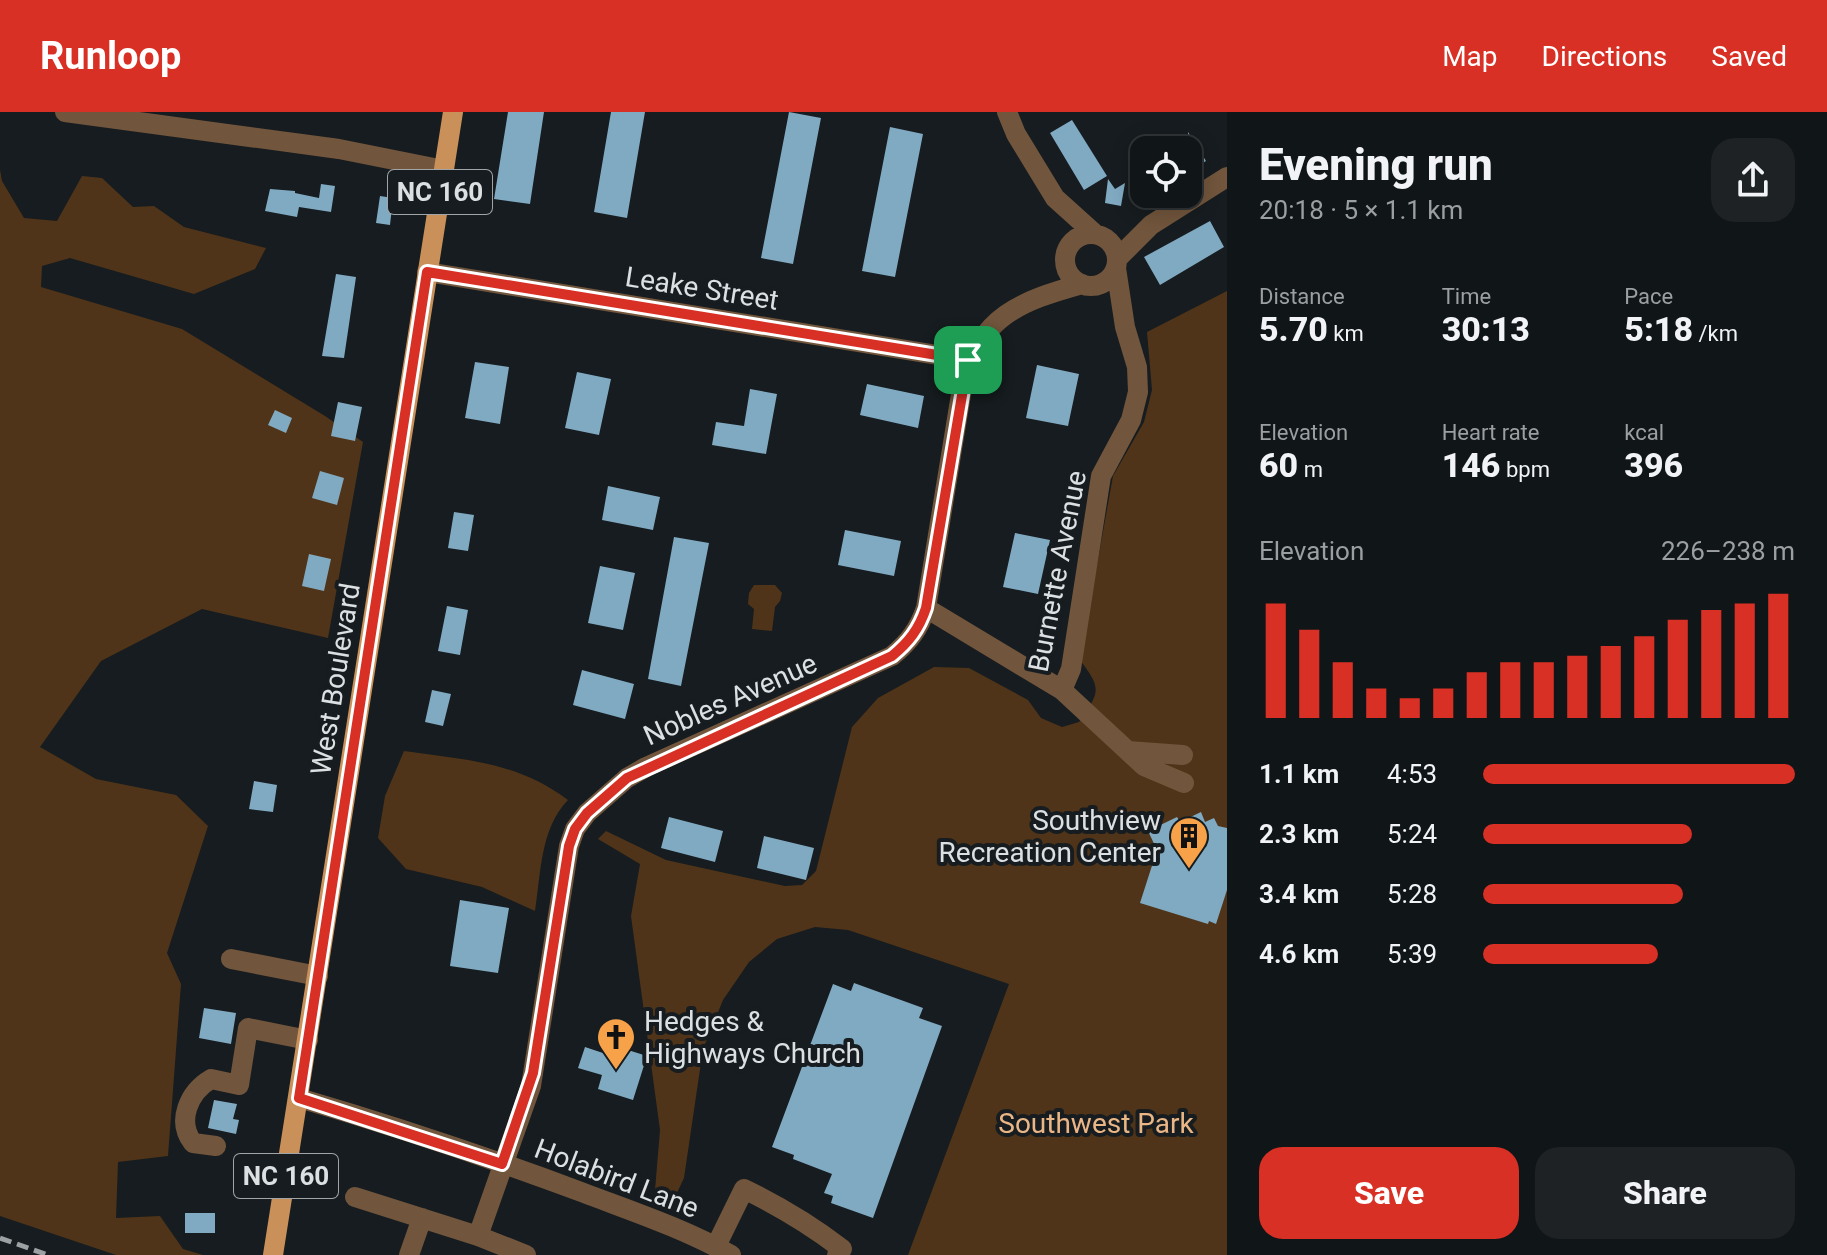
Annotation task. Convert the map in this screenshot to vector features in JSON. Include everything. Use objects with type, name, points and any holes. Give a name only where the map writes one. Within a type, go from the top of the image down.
[{"type":"main road","name":"West Boulevard","points":[[273,1255],[453,112]]},
{"type":"street","points":[[65,112],[339,149],[444,170]]},
{"type":"street","points":[[1007,112],[1016,134],[1055,198],[1111,242],[1117,263]]},
{"type":"street","points":[[1055,198],[1069,274],[1086,285],[1106,282],[1117,263],[1151,225],[1227,177]]},
{"type":"street","points":[[1066,255],[1077,238],[1151,225]]},
{"type":"street","name":"Nobles Avenue","points":[[1036,297],[1066,255]]},
{"type":"street","name":"Burnette Avenue","points":[[1062,690],[1071,669],[1101,476],[1131,420],[1138,392],[1137,367],[1125,327],[1117,263]]},
{"type":"street","name":"Leake Street","points":[[427,272],[968,360]]},
{"type":"street","name":"Nobles Avenue","points":[[478,1236],[533,1073],[569,846],[575,829],[605,795],[646,767],[892,656],[917,631],[926,608],[968,360],[982,335],[993,324],[1036,297],[1086,285]]},
{"type":"street","name":"Burnette Avenue","points":[[1086,285],[1125,327]]},
{"type":"street","points":[[926,608],[1062,690],[1144,766],[1184,783]]},
{"type":"street","points":[[1128,751],[1183,755]]},
{"type":"street","points":[[231,959],[318,976]]},
{"type":"street","points":[[216,1146],[193,1143],[187,1135],[185,1120],[189,1099],[199,1086],[211,1079],[239,1085],[248,1028],[308,1040]]},
{"type":"street","name":"Holabird Lane","points":[[299,1098],[502,1164],[671,1226],[724,1251]]},
{"type":"street","points":[[724,1251],[744,1189],[815,1228],[842,1249],[837,1255]]},
{"type":"street","points":[[355,1197],[478,1236],[526,1255]]},
{"type":"street","points":[[409,1255],[422,1218]]},
{"type":"green space","points":[[0,170],[2,181],[24,218],[57,221],[82,176],[102,178],[133,207],[154,206],[184,227],[266,248],[255,269],[194,294],[70,258],[42,266],[41,287],[182,329],[363,442],[328,638],[202,609],[101,661],[40,747],[96,779],[176,795],[208,826],[167,953],[181,984],[168,1156],[118,1162],[116,1218],[160,1216],[183,1249],[203,1255],[116,1255],[0,1216]]},
{"type":"green space","name":"Southwest Park","points":[[1227,291],[1227,1255],[908,1255],[1009,984],[848,930],[815,927],[777,939],[749,962],[723,1000],[703,1049],[684,1178],[675,1197],[661,1198],[655,1190],[660,1130],[631,916],[640,864],[598,839],[606,831],[666,860],[785,886],[802,885],[816,871],[852,727],[878,698],[934,667],[969,668],[1028,700],[1041,718],[1062,727],[1079,722],[1096,691],[1092,678],[1080,660],[1113,476],[1144,422],[1152,390],[1147,332]]},
{"type":"green space","points":[[754,585],[775,585],[782,593],[775,607],[772,631],[752,629],[754,609],[748,604]]},
{"type":"green space","points":[[404,751],[489,764],[529,777],[568,800],[547,838],[535,911],[482,887],[406,869],[378,838],[385,796]]},
{"type":"building","points":[[508,112],[544,112],[530,204],[494,199]]},
{"type":"building","points":[[611,112],[645,112],[627,218],[594,212]]},
{"type":"building","points":[[789,112],[821,118],[793,264],[761,258]]},
{"type":"building","points":[[1072,120],[1107,176],[1084,190],[1050,133]]},
{"type":"building","points":[[890,127],[923,134],[895,277],[862,271]]},
{"type":"building","points":[[1108,179],[1115,189],[1125,183],[1121,206],[1105,203]]},
{"type":"building","points":[[321,184],[335,186],[331,212],[299,207],[297,217],[265,211],[270,189],[295,191],[319,198]]},
{"type":"building","points":[[380,196],[393,198],[390,225],[376,223]]},
{"type":"building","points":[[1210,221],[1224,247],[1160,285],[1144,257]]},
{"type":"building","points":[[336,274],[356,277],[344,358],[322,356]]},
{"type":"building","points":[[475,362],[509,367],[500,424],[465,418]]},
{"type":"building","points":[[1037,365],[1079,374],[1068,426],[1026,418]]},
{"type":"building","points":[[577,372],[611,379],[599,435],[565,428]]},
{"type":"building","points":[[867,384],[924,396],[918,428],[860,415]]},
{"type":"building","points":[[750,389],[777,394],[766,454],[712,445],[716,422],[744,426]]},
{"type":"building","points":[[338,402],[362,407],[355,441],[331,436]]},
{"type":"building","points":[[275,410],[292,418],[286,433],[268,425]]},
{"type":"building","points":[[320,471],[344,478],[337,505],[312,498]]},
{"type":"building","points":[[608,486],[660,497],[653,530],[602,520]]},
{"type":"building","points":[[454,512],[474,515],[468,551],[448,548]]},
{"type":"building","points":[[845,530],[901,541],[894,576],[838,565]]},
{"type":"building","points":[[1015,533],[1050,540],[1038,594],[1003,587]]},
{"type":"building","points":[[674,537],[709,543],[681,686],[648,679]]},
{"type":"building","points":[[309,554],[331,559],[324,591],[302,586]]},
{"type":"building","points":[[600,566],[635,573],[623,630],[588,623]]},
{"type":"building","points":[[447,606],[468,610],[460,655],[438,651]]},
{"type":"building","points":[[582,670],[634,684],[625,719],[573,705]]},
{"type":"building","points":[[432,690],[451,694],[443,726],[425,722]]},
{"type":"building","points":[[254,781],[277,785],[273,812],[249,809]]},
{"type":"building","name":"Southview Recreation Center","points":[[1201,812],[1205,822],[1214,818],[1218,826],[1227,828],[1227,890],[1216,924],[1140,903],[1157,850],[1148,831],[1177,817],[1180,822]]},
{"type":"building","points":[[669,817],[723,831],[715,862],[661,848]]},
{"type":"building","points":[[764,836],[814,848],[806,880],[757,868]]},
{"type":"building","points":[[460,900],[509,908],[498,973],[450,966]]},
{"type":"building","points":[[854,983],[923,1008],[919,1018],[942,1026],[873,1218],[831,1203],[833,1196],[824,1193],[832,1174],[772,1147],[833,984],[851,991]]},
{"type":"building","points":[[204,1008],[236,1013],[231,1044],[199,1038]]},
{"type":"building","name":"Hedges & Highways Church","points":[[609,1044],[647,1056],[633,1100],[598,1089],[602,1075],[578,1068],[585,1047],[606,1054]]},
{"type":"building","points":[[214,1100],[237,1104],[233,1119],[239,1120],[236,1134],[208,1128]]},
{"type":"building","points":[[185,1213],[215,1213],[215,1233],[185,1233]]},
{"type":"railway","points":[[0,1238],[48,1255]]},
{"type":"place","name":"Southview Recreation Center","points":[[1189,870]]},
{"type":"place","name":"Hedges & Highways Church","points":[[616,1071]]},
{"type":"route","points":[[427,272],[968,360],[926,608],[917,631],[905,646],[892,656],[646,767],[605,795],[575,829],[569,846],[531,1086],[502,1164],[299,1098],[427,272]]}]
